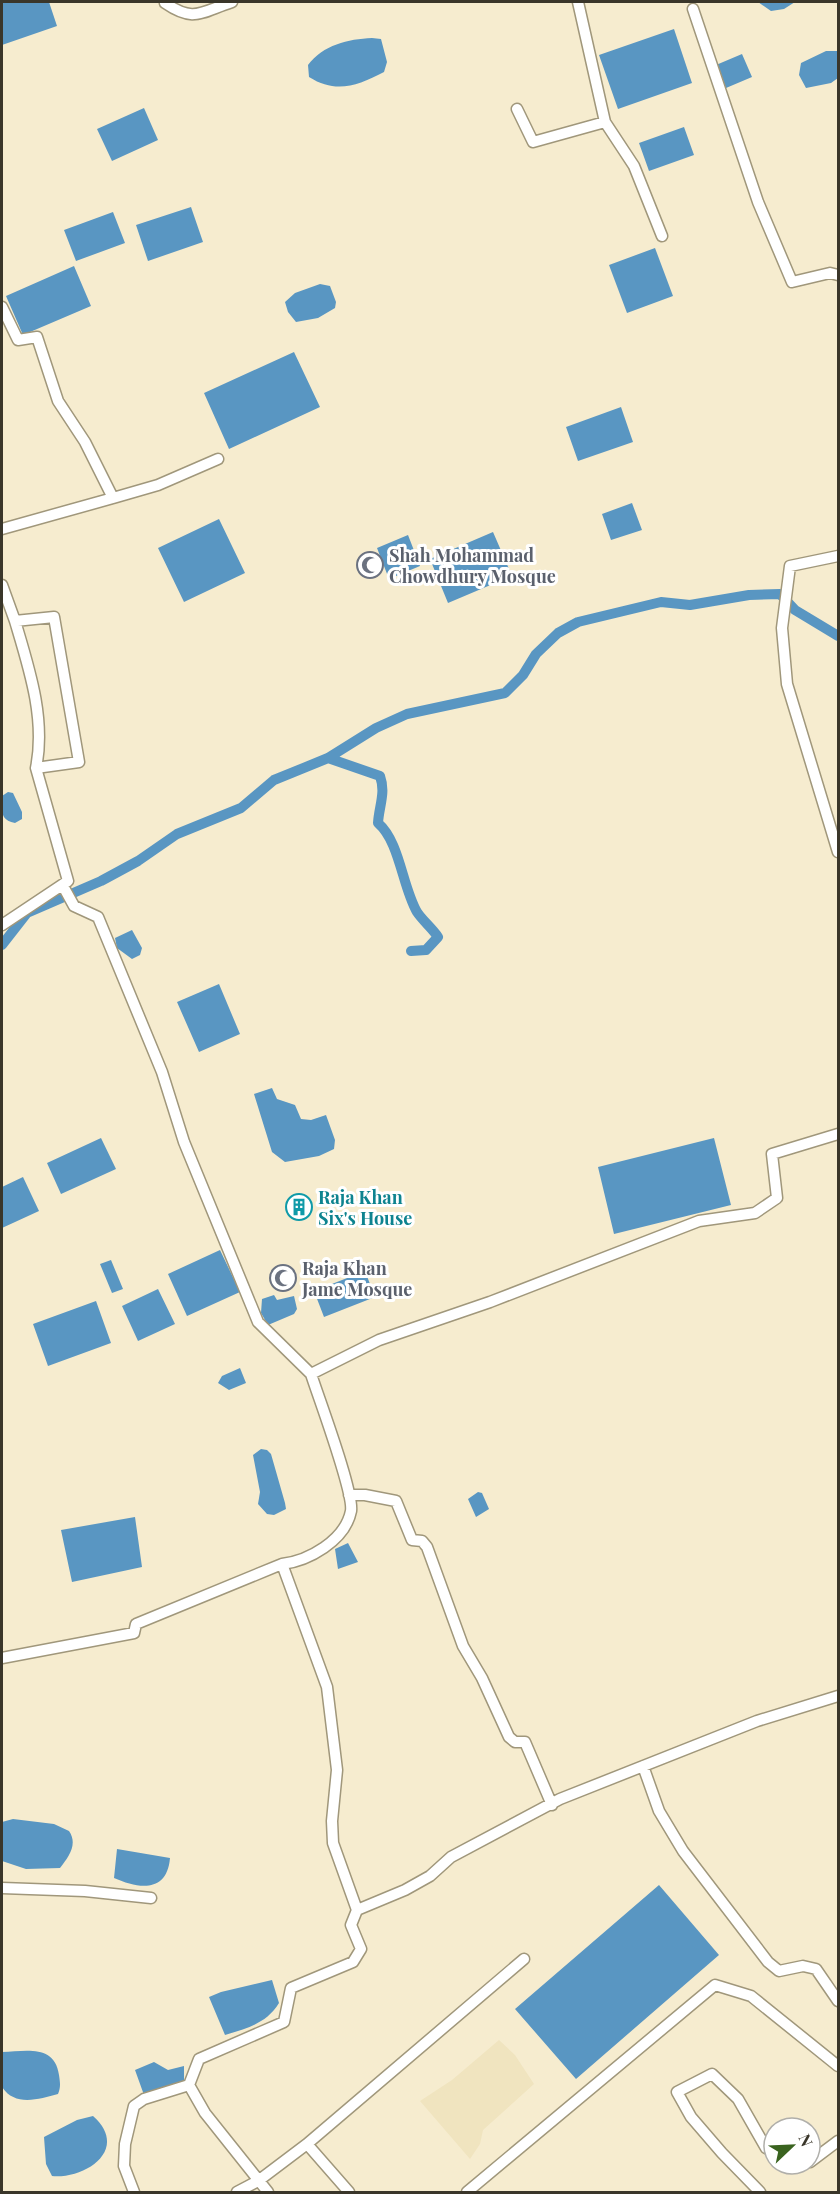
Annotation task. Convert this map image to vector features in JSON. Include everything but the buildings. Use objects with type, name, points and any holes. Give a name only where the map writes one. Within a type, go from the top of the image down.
[{"type":"street","points":[[165,3],[182,15],[192,16],[232,2]]},
{"type":"street","points":[[578,2],[605,122],[633,166],[662,236]]},
{"type":"street","points":[[693,9],[758,202],[792,282],[830,273],[838,274]]},
{"type":"street","points":[[517,109],[533,142],[605,122]]},
{"type":"street","points":[[2,307],[18,340],[37,337],[58,401],[85,442],[113,498]]},
{"type":"street","points":[[2,529],[158,485],[218,459]]},
{"type":"street","points":[[838,556],[790,566],[782,628],[787,684],[838,852]]},
{"type":"street","points":[[2,585],[32,681],[41,745],[36,768],[68,880],[63,886],[2,925]]},
{"type":"street","points":[[15,621],[54,617],[79,762],[36,768]]},
{"type":"street","points":[[2,1658],[134,1633],[136,1624],[317,1552],[334,1538],[346,1523],[351,1510],[349,1496],[311,1374],[258,1322],[184,1142],[159,1062],[98,917],[74,906],[63,886]]},
{"type":"street","points":[[311,1374],[379,1340],[490,1302],[699,1221],[755,1213],[777,1198],[772,1154],[838,1134]]},
{"type":"street","points":[[349,1496],[365,1494],[396,1501],[411,1540],[422,1541],[427,1548],[463,1646],[482,1678],[509,1737],[516,1742],[525,1742],[552,1805]]},
{"type":"street","points":[[189,2085],[199,2059],[284,2022],[291,1988],[353,1962],[361,1949],[351,1925],[357,1910],[333,1843],[332,1821],[337,1770],[327,1687],[282,1564]]},
{"type":"street","points":[[357,1910],[405,1890],[430,1876],[451,1857],[515,1822],[612,1776],[757,1721],[838,1696]]},
{"type":"street","points":[[643,1766],[659,1811],[683,1851],[768,1962],[779,1971],[803,1966],[816,1969],[838,2001]]},
{"type":"street","points":[[2,1888],[74,1890],[151,1898]]},
{"type":"street","points":[[237,2193],[258,2181],[307,2144],[524,1959]]},
{"type":"street","points":[[467,2193],[715,1985],[751,1996],[838,2066]]},
{"type":"street","points":[[760,2193],[691,2116],[677,2092],[712,2074],[738,2099],[762,2141]]},
{"type":"street","points":[[189,2085],[205,2113],[268,2193]]},
{"type":"street","points":[[134,2193],[124,2166],[125,2144],[134,2106],[144,2099],[189,2085]]},
{"type":"street","points":[[822,2153],[838,2141]]},
{"type":"street","points":[[307,2144],[349,2193]]},
{"type":"shaded area","points":[[499,2040],[515,2055],[534,2084],[483,2130],[480,2144],[470,2159],[420,2101],[452,2080]]},
{"type":"water","points":[[2,2],[49,2],[57,26],[2,45]]},
{"type":"water","points":[[758,2],[795,2],[784,9],[771,11]]},
{"type":"water","points":[[674,29],[692,83],[618,109],[599,55]]},
{"type":"water","points":[[372,38],[381,39],[387,62],[384,72],[356,84],[337,87],[309,77],[308,65],[321,52],[337,44]]},
{"type":"water","points":[[826,51],[838,51],[838,78],[831,83],[806,88],[799,75],[801,63]]},
{"type":"water","points":[[742,54],[752,77],[726,88],[716,65]]},
{"type":"water","points":[[144,108],[158,140],[112,161],[97,129]]},
{"type":"water","points":[[684,127],[694,155],[649,171],[639,143]]},
{"type":"water","points":[[191,207],[203,242],[148,261],[136,225]]},
{"type":"water","points":[[113,212],[125,243],[76,261],[64,230]]},
{"type":"water","points":[[655,248],[673,296],[627,313],[609,265]]},
{"type":"water","points":[[74,266],[91,306],[23,335],[6,296]]},
{"type":"water","points":[[320,284],[330,286],[336,302],[335,308],[318,318],[296,322],[288,312],[285,302],[295,293]]},
{"type":"water","points":[[294,352],[320,407],[229,449],[204,393]]},
{"type":"water","points":[[621,407],[633,442],[578,461],[566,427]]},
{"type":"water","points":[[632,503],[642,530],[611,540],[602,514]]},
{"type":"water","points":[[219,519],[245,573],[184,602],[158,548]]},
{"type":"water","points":[[493,532],[512,576],[448,603],[430,559]]},
{"type":"water","points":[[408,535],[420,566],[389,579],[377,548]]},
{"type":"water","points":[[8,792],[13,793],[22,812],[22,819],[15,823],[10,822],[2,814],[2,796]]},
{"type":"water","points":[[132,930],[142,948],[140,955],[132,959],[117,948],[115,938]]},
{"type":"water","points":[[219,984],[240,1034],[199,1052],[177,1002]]},
{"type":"water","points":[[272,1088],[277,1099],[295,1105],[301,1119],[311,1120],[326,1115],[335,1140],[334,1149],[319,1156],[285,1162],[272,1152],[254,1094]]},
{"type":"water","points":[[101,1138],[116,1169],[61,1194],[47,1163]]},
{"type":"water","points":[[714,1138],[731,1205],[614,1234],[598,1167]]},
{"type":"water","points":[[23,1177],[39,1211],[2,1228],[2,1187]]},
{"type":"water","points":[[220,1250],[240,1292],[187,1316],[168,1274]]},
{"type":"water","points":[[111,1260],[123,1289],[112,1293],[100,1264]]},
{"type":"water","points":[[365,1271],[375,1297],[324,1317],[314,1291]]},
{"type":"water","points":[[158,1289],[175,1324],[138,1341],[122,1306]]},
{"type":"water","points":[[274,1295],[277,1300],[294,1296],[297,1309],[294,1314],[268,1325],[261,1313],[262,1299]]},
{"type":"water","points":[[96,1301],[111,1343],[48,1366],[33,1324]]},
{"type":"water","points":[[240,1368],[246,1383],[229,1390],[218,1383],[222,1376]]},
{"type":"water","points":[[261,1449],[271,1454],[285,1503],[286,1509],[274,1515],[267,1514],[258,1504],[260,1492],[253,1455]]},
{"type":"water","points":[[478,1492],[482,1493],[489,1509],[476,1517],[468,1499]]},
{"type":"water","points":[[135,1517],[142,1567],[72,1582],[61,1530]]},
{"type":"water","points":[[348,1543],[358,1562],[338,1569],[335,1549]]},
{"type":"water","points":[[13,1819],[54,1824],[69,1831],[73,1841],[72,1846],[60,1868],[26,1869],[2,1861],[2,1822]]},
{"type":"water","points":[[117,1849],[170,1858],[168,1869],[158,1883],[142,1886],[123,1882],[114,1878]]},
{"type":"water","points":[[659,1885],[719,1955],[576,2079],[515,2009]]},
{"type":"water","points":[[272,1980],[279,2003],[274,2010],[262,2021],[225,2035],[209,1997]]},
{"type":"water","points":[[30,2051],[46,2054],[52,2058],[59,2075],[58,2094],[28,2100],[7,2093],[2,2087],[2,2052]]},
{"type":"water","points":[[154,2062],[168,2070],[184,2066],[184,2082],[144,2095],[135,2070]]},
{"type":"water","points":[[93,2116],[103,2128],[107,2140],[105,2150],[99,2160],[78,2173],[52,2176],[46,2164],[44,2137],[77,2120]]},
{"type":"waterway","points":[[2,945],[27,913],[101,881],[138,861],[177,834],[241,808],[274,780],[328,758],[376,728],[407,714],[505,693],[523,675],[536,654],[558,633],[578,622],[661,602],[690,605],[749,595],[780,594],[795,610],[838,636]]},
{"type":"waterway","points":[[328,758],[380,776],[382,794],[378,823],[391,841],[417,912],[438,937],[426,950],[411,951]]},
{"type":"place","name":"Shah Mohammad Chowdhury Mosque","points":[[370,565]]},
{"type":"place","name":"Raja Khan Six's House","points":[[299,1207]]},
{"type":"place","name":"Raja Khan Jame Mosque","points":[[283,1278]]}]
